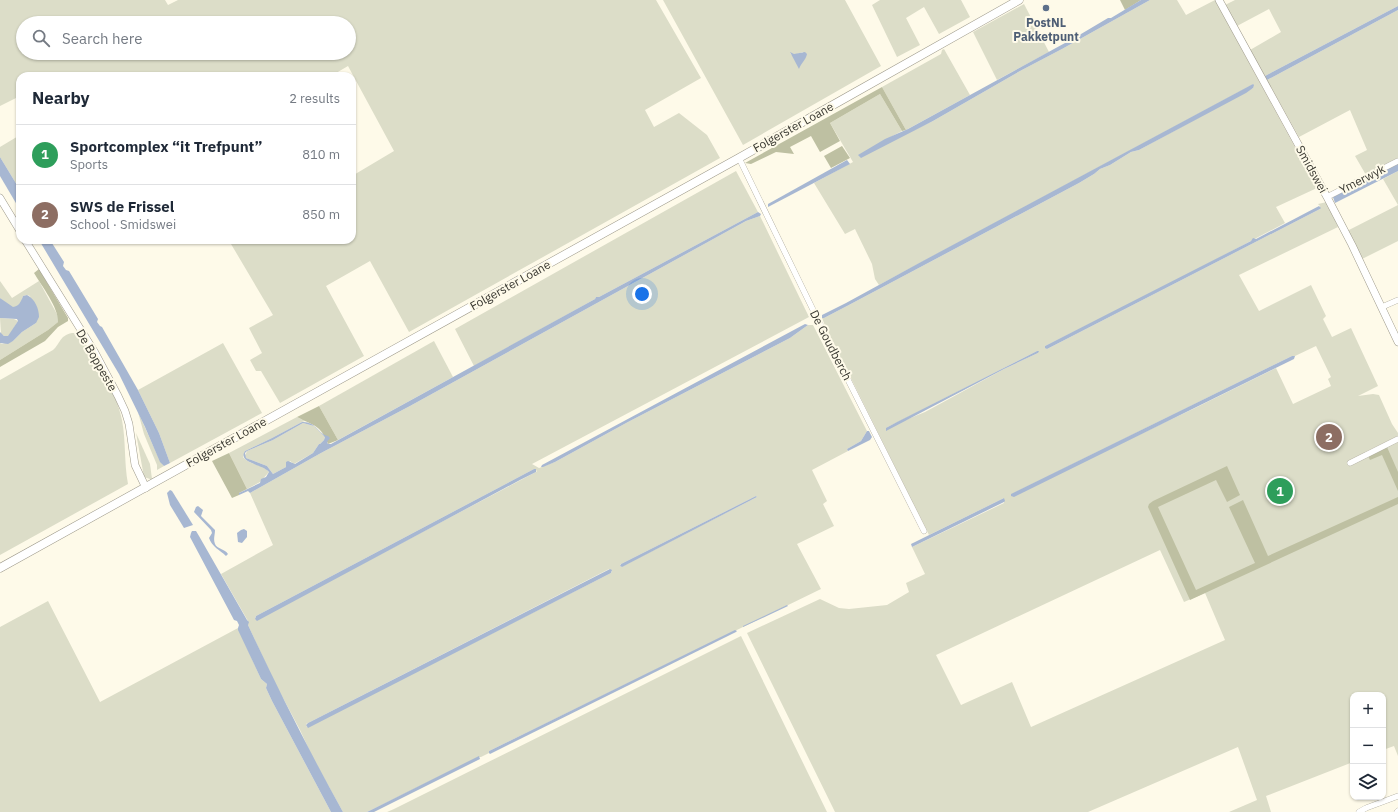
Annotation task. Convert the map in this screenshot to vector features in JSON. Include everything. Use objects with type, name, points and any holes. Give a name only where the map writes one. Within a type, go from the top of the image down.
[{"type":"main road","name":"Folgerster Loane","points":[[0,568],[739,158],[1015,1]]},
{"type":"street","name":"Smidswei","points":[[1219,0],[1327,197],[1398,342]]},
{"type":"street","name":"De Goudberch","points":[[739,158],[817,318],[924,531]]},
{"type":"street","name":"Ymerwyk","points":[[1327,197],[1398,161]]},
{"type":"street","points":[[0,198],[16,224]]},
{"type":"street","name":"De Boppeste","points":[[27,244],[94,352],[118,396],[129,424],[135,465],[146,488]]},
{"type":"street","points":[[1382,307],[1398,300]]},
{"type":"street","points":[[1350,462],[1398,439]]},
{"type":"street","points":[[1359,812],[1398,796]]},
{"type":"green space","points":[[0,0],[165,0],[168,5],[178,0],[656,0],[701,78],[645,110],[654,127],[679,113],[707,135],[720,158],[409,332],[370,261],[326,286],[364,356],[280,403],[261,371],[256,371],[250,360],[262,353],[249,328],[273,315],[231,244],[356,244],[356,174],[394,151],[356,81],[356,72],[351,72],[348,66],[338,72],[16,72],[16,98],[0,106]]},
{"type":"green space","points":[[663,0],[845,0],[881,66],[743,145]],"holes":[[[803,52],[803,61],[800,64],[790,53],[794,55]]]},
{"type":"green space","points":[[880,0],[961,0],[970,17],[939,34],[924,7],[906,18],[920,45],[897,57],[872,5]]},
{"type":"green space","points":[[1120,0],[1141,0],[1125,10]]},
{"type":"green space","points":[[1150,0],[1177,0],[1186,15],[1215,0],[1317,188],[1276,207],[1285,223],[1158,290],[1045,346],[1047,349],[1320,209],[1318,204],[1327,202],[1338,227],[1239,275],[1259,311],[1311,285],[1326,316],[1323,319],[1332,337],[1351,328],[1378,386],[1358,396],[1373,394],[1379,395],[1392,424],[1398,433],[1398,436],[1365,452],[1367,456],[1398,442],[1398,756],[1394,746],[1386,749],[1386,692],[1350,692],[1350,763],[1266,796],[1271,812],[1229,812],[1257,800],[1238,747],[1088,812],[835,812],[747,633],[820,599],[839,608],[849,609],[887,605],[909,592],[906,583],[925,574],[912,547],[1004,503],[1004,498],[929,535],[822,318],[1079,183],[1100,169],[1110,165],[1131,152],[1139,150],[1253,88],[1253,84],[879,285],[875,279],[872,264],[855,229],[845,234],[814,183],[853,162],[830,123],[880,94],[902,131],[881,142],[904,135],[933,121],[1020,71]],"holes":[[[1316,346],[1331,377],[1328,379],[1331,386],[1293,404],[1276,368],[1011,496],[1012,494],[1292,356]],[[1037,351],[1038,353],[1004,369],[925,412],[886,428]],[[1160,550],[1184,602],[1205,593],[1225,640],[1031,727],[1012,682],[961,705],[936,655]]]},
{"type":"green space","points":[[1235,0],[1398,0],[1398,6],[1265,76],[1250,50],[1281,32],[1269,9],[1237,26],[1225,5]]},
{"type":"green space","points":[[1024,4],[1049,52],[997,80],[973,32]]},
{"type":"green space","points":[[1398,10],[1398,158],[1366,175],[1355,156],[1367,150],[1350,110],[1299,137],[1267,80]]},
{"type":"green space","points":[[944,49],[970,95],[906,130],[882,87],[941,54],[942,50]]},
{"type":"green space","points":[[882,87],[906,130],[902,131],[880,94],[830,123],[840,141],[820,152],[811,136],[790,147],[794,154],[776,152],[751,164],[745,163]]},
{"type":"green space","points":[[16,137],[16,183],[0,157],[0,147]]},
{"type":"green space","points":[[842,146],[850,158],[831,168],[824,156]]},
{"type":"green space","points":[[736,171],[758,212],[599,297],[596,297],[595,299],[474,366],[455,329]]},
{"type":"green space","points":[[1398,171],[1398,205],[1383,179]]},
{"type":"green space","points":[[1398,205],[1398,241],[1362,259],[1347,231]]},
{"type":"green space","points":[[760,216],[809,317],[532,464],[539,468],[555,462],[628,422],[790,338],[808,325],[813,325],[867,431],[861,441],[847,449],[848,451],[812,470],[827,501],[823,504],[834,526],[797,544],[821,589],[367,812],[343,812],[314,760],[274,681],[248,625],[248,621],[221,574],[273,545],[250,493],[746,221]],"holes":[[[534,469],[537,471],[256,620],[256,616]],[[756,496],[757,497],[621,567],[621,564]],[[609,569],[612,571],[611,573],[307,727],[306,724]]]},
{"type":"green space","points":[[39,269],[68,318],[68,321],[58,327],[45,341],[0,367],[0,360],[48,330],[58,322],[56,310],[34,273]]},
{"type":"green space","points":[[0,281],[12,298],[39,281],[58,316],[58,322],[48,330],[0,360],[0,343],[2,344],[13,341],[22,332],[36,323],[30,296],[23,296],[21,303],[16,307],[11,307],[0,298]]},
{"type":"green space","points":[[0,318],[14,319],[18,321],[9,336],[6,337],[1,334]]},
{"type":"green space","points":[[72,333],[78,333],[104,375],[115,397],[122,420],[128,484],[0,555],[0,380],[53,350],[62,338]]},
{"type":"green space","points":[[434,341],[453,377],[338,440],[319,406]]},
{"type":"green space","points":[[223,343],[262,413],[170,463],[159,433],[138,390]]},
{"type":"green space","points":[[319,406],[338,440],[328,444],[320,429],[297,417]]},
{"type":"green space","points":[[138,412],[160,461],[164,466],[157,470],[157,465],[144,434]]},
{"type":"green space","points":[[297,417],[305,421],[245,451],[243,457],[246,460],[263,467],[269,472],[260,482],[247,489],[229,453]]},
{"type":"green space","points":[[303,423],[314,426],[325,437],[313,453],[294,464],[290,461],[286,467],[273,474],[267,466],[246,458],[245,456],[247,451],[273,440]]},
{"type":"green space","points":[[136,433],[150,464],[152,479],[144,477]]},
{"type":"green space","points":[[1387,447],[1398,472],[1398,491],[1382,455],[1370,460],[1368,456]]},
{"type":"green space","points":[[229,453],[247,489],[232,498],[212,461]]},
{"type":"green space","points":[[1227,466],[1240,495],[1227,502],[1216,480],[1158,507],[1196,590],[1255,563],[1229,507],[1243,500],[1268,556],[1398,497],[1398,504],[1190,600],[1148,507],[1153,501]]},
{"type":"green space","points":[[48,601],[100,702],[238,628],[261,679],[267,684],[266,688],[272,701],[331,812],[0,812],[0,627]]},
{"type":"green space","points":[[741,636],[827,812],[387,812],[394,809]]},
{"type":"water","points":[[1141,0],[1150,0],[1020,71],[933,121],[861,158],[858,155],[885,139],[908,129],[1076,37],[1108,18],[1111,18]]},
{"type":"water","points":[[1398,6],[1398,10],[1267,80],[1265,76]]},
{"type":"water","points":[[790,52],[794,54],[805,52],[807,54],[799,69]]},
{"type":"water","points":[[1253,84],[1253,88],[1246,93],[1139,150],[1131,152],[1110,165],[1100,169],[1079,183],[822,318],[822,315]]},
{"type":"water","points":[[0,157],[16,183],[16,203],[0,176]]},
{"type":"water","points":[[847,160],[850,164],[768,207],[768,204]]},
{"type":"water","points":[[1398,163],[1398,171],[1335,203],[1333,197]]},
{"type":"water","points":[[1319,206],[1321,208],[1320,209],[1047,349],[1045,348],[1045,346],[1251,241],[1253,238],[1256,239]]},
{"type":"water","points":[[758,212],[761,214],[760,216],[746,221],[250,493],[248,491],[239,495],[239,493],[260,483],[261,479],[266,477],[269,472],[266,469],[247,461],[243,455],[245,451],[302,422],[311,423],[314,425],[330,438],[327,442],[328,444],[331,444],[595,299],[596,297],[599,297]],"holes":[[[303,423],[314,426],[325,437],[324,440],[319,444],[313,453],[295,464],[288,461],[286,462],[286,467],[273,474],[267,466],[246,458],[245,453],[247,451],[273,440]]]},
{"type":"water","points":[[41,244],[53,244],[64,262],[63,266],[69,271],[98,319],[97,322],[102,327],[138,390],[159,433],[170,463],[164,466],[160,462],[119,374]]},
{"type":"water","points":[[27,295],[32,299],[38,311],[39,317],[36,323],[8,344],[0,343],[0,332],[4,336],[8,336],[18,321],[17,319],[0,318],[0,298],[13,307],[20,303],[23,296]]},
{"type":"water","points":[[805,324],[808,325],[790,338],[628,422],[555,462],[541,467],[542,465]]},
{"type":"water","points":[[1039,351],[1038,353],[1004,369],[886,431],[886,428],[897,422]]},
{"type":"water","points":[[1292,356],[1295,356],[1294,359],[1014,497],[1011,496],[1011,494]]},
{"type":"water","points":[[867,431],[869,431],[872,437],[870,440],[848,451],[847,449],[861,441]]},
{"type":"water","points":[[536,469],[536,472],[257,621],[255,619],[256,616]]},
{"type":"water","points":[[170,490],[193,525],[184,528],[170,505],[167,493]]},
{"type":"water","points":[[756,496],[757,497],[622,567],[620,566],[621,564]]},
{"type":"water","points":[[1004,498],[1004,502],[912,547],[911,544]]},
{"type":"water","points":[[198,506],[203,510],[201,516],[215,530],[215,544],[217,547],[227,552],[228,554],[226,556],[212,544],[209,538],[212,533],[211,530],[194,512]]},
{"type":"water","points":[[244,529],[247,531],[247,537],[242,543],[238,542],[237,533]]},
{"type":"water","points":[[192,531],[196,531],[249,622],[248,625],[282,696],[343,812],[331,812],[272,701],[266,688],[267,684],[261,679],[238,630],[239,625],[237,621],[234,620],[190,537]]},
{"type":"water","points":[[610,569],[612,570],[611,573],[308,728],[306,725],[308,723]]},
{"type":"water","points":[[787,605],[788,606],[743,627],[743,626]]},
{"type":"water","points":[[735,630],[737,631],[736,632],[490,754],[489,753],[489,751]]},
{"type":"water","points":[[479,756],[480,759],[374,812],[367,812]]},
{"type":"place","name":"PostNL Pakketpunt","points":[[1046,8]]},
{"type":"place","name":"SWS de Frissel","points":[[1329,437]]},
{"type":"place","name":"Sportcomplex “it Trefpunt”","points":[[1280,491]]}]
